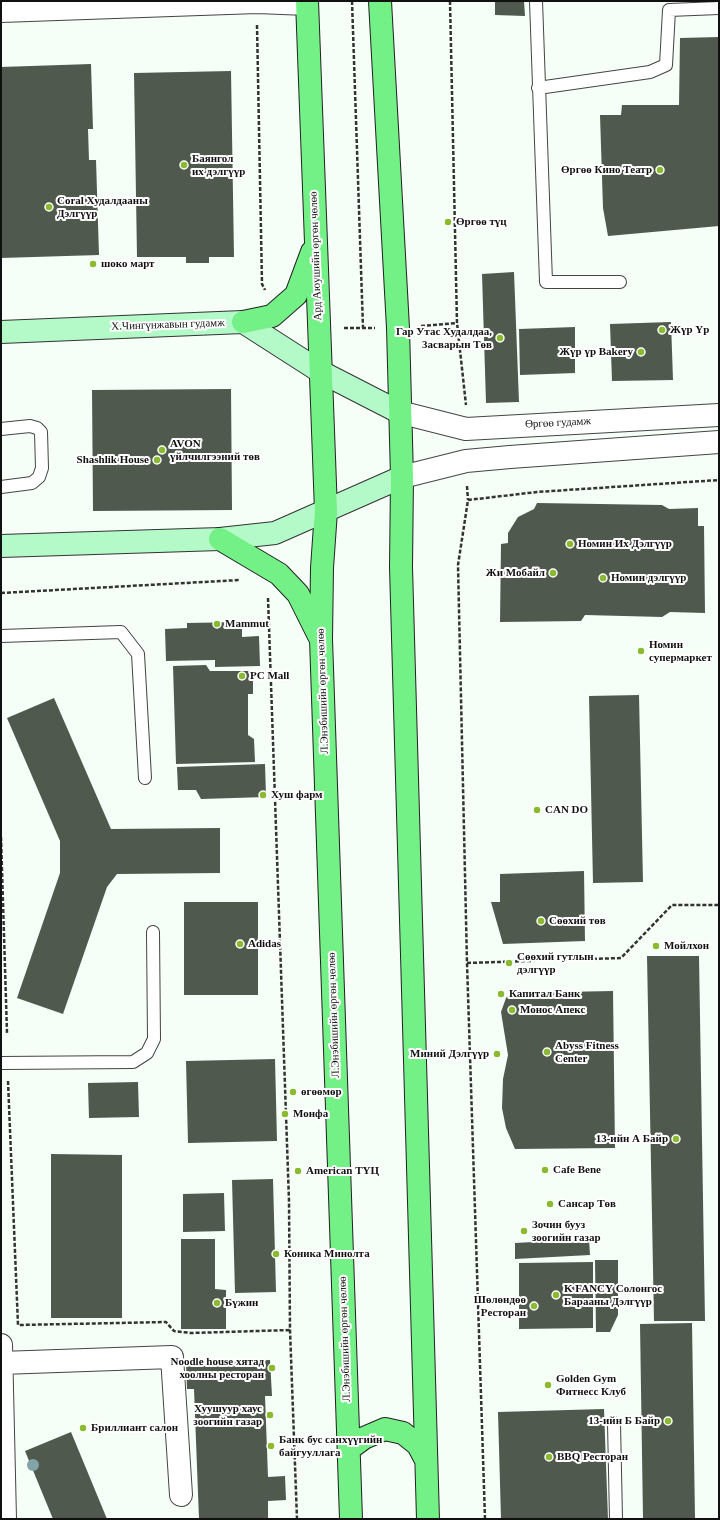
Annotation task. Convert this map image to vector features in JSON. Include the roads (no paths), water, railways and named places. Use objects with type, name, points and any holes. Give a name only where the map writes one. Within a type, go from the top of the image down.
[{"type":"main road","points":[[380,1],[398,328],[399,412],[402,477],[401,567],[428,1519]]},
{"type":"main road","name":"Ард Аюушийн өргөн чөлөө","points":[[307,3],[326,511]]},
{"type":"main road","points":[[243,322],[272,316],[296,295],[316,242]]},
{"type":"main road","points":[[243,322],[320,372],[399,412]]},
{"type":"main road","name":"Х.Чингүнжавын гудамж","points":[[1,332],[243,322]]},
{"type":"main road","points":[[1,546],[220,539],[275,533],[402,477]]},
{"type":"main road","name":"Л.Энэбишийн өргөн чөлөө","points":[[326,511],[322,568],[321,639],[351,1519]]},
{"type":"main road","points":[[220,539],[279,574],[298,594],[321,639]]},
{"type":"main road","points":[[349,1449],[364,1438],[384,1429],[403,1433],[418,1445],[426,1460]]},
{"type":"street","points":[[12,8],[256,2],[307,3]]},
{"type":"street","name":"Өргөө гудамж","points":[[399,412],[466,429],[719,415]]},
{"type":"street","points":[[402,477],[466,461],[719,442]]},
{"type":"street","points":[[1,1345],[5,1519]]},
{"type":"street","points":[[1,1363],[172,1357],[180,1495]]},
{"type":"lane","points":[[536,1],[546,282],[620,282]]},
{"type":"lane","points":[[538,88],[650,72],[666,65],[669,10],[719,8]]},
{"type":"lane","points":[[1,428],[30,426],[37,428],[41,432],[42,468],[38,477],[32,483],[1,487]]},
{"type":"lane","points":[[1,636],[121,632],[138,654],[145,778]]},
{"type":"lane","points":[[1,1063],[133,1062],[147,1053],[154,1039],[153,932]]},
{"type":"lane","points":[[614,1423],[616,1519]]},
{"type":"place","name":"Баянгол их дэлгүүр","points":[[184,165]]},
{"type":"place","name":"Өргөө Кино Театр","points":[[660,170]]},
{"type":"place","name":"Coral Худалдааны Дэлгүүр","points":[[49,207]]},
{"type":"place","name":"Өргөө түц","points":[[448,222]]},
{"type":"place","name":"шоко март","points":[[93,264]]},
{"type":"place","name":"Жүр Үр","points":[[662,330]]},
{"type":"place","name":"Гар Утас Худалдаа, 3асварын Төв","points":[[500,338]]},
{"type":"place","name":"Жүр үр Bakery","points":[[641,352]]},
{"type":"place","name":"AVON үйлчилгээний төв","points":[[162,450]]},
{"type":"place","name":"Shashlik House","points":[[157,460]]},
{"type":"place","name":"Номин Их Дэлгүүр","points":[[570,544]]},
{"type":"place","name":"Жи Мобайл","points":[[553,573]]},
{"type":"place","name":"Номин дэлгүүр","points":[[603,578]]},
{"type":"place","name":"Mammut","points":[[217,624]]},
{"type":"place","name":"Номин супермаркет","points":[[641,651]]},
{"type":"place","name":"PC Mall","points":[[242,676]]},
{"type":"place","name":"Хуш фарм","points":[[263,795]]},
{"type":"place","name":"CAN DO","points":[[537,810]]},
{"type":"place","name":"Сөөхий төв","points":[[541,921]]},
{"type":"place","name":"Adidas","points":[[240,944]]},
{"type":"place","name":"Мойлхон","points":[[656,946]]},
{"type":"place","name":"Сөөхий гутлын дэлгүүр","points":[[509,963]]},
{"type":"place","name":"Капитал Банк","points":[[501,994]]},
{"type":"place","name":"Монос Апекс","points":[[512,1010]]},
{"type":"place","name":"Abyss Fitness Center","points":[[547,1052]]},
{"type":"place","name":"Миний Дэлгүүр","points":[[497,1054]]},
{"type":"place","name":"өгөөмөр","points":[[293,1092]]},
{"type":"place","name":"Монфа","points":[[285,1114]]},
{"type":"place","name":"13-ийн А Байр","points":[[676,1139]]},
{"type":"place","name":"Cafe Bene","points":[[545,1170]]},
{"type":"place","name":"American ТҮЦ","points":[[298,1171]]},
{"type":"place","name":"Сансар Төв","points":[[550,1204]]},
{"type":"place","name":"Зочин бууз зоогийн газар","points":[[524,1231]]},
{"type":"place","name":"Коника Минолта","points":[[276,1254]]},
{"type":"place","name":"K FANCY Солонгос Барааны Дэлгүүр","points":[[556,1295]]},
{"type":"place","name":"Бүжин","points":[[217,1303]]},
{"type":"place","name":"Шөлөндөө Ресторан","points":[[534,1306]]},
{"type":"place","name":"Noodle house хятад хоолны ресторан","points":[[272,1368]]},
{"type":"place","name":"Golden Gym Фитнесс Клуб","points":[[548,1385]]},
{"type":"place","name":"Хуушуур хаус зоогийн газар","points":[[270,1415]]},
{"type":"place","name":"13-ийн Б Байр","points":[[668,1421]]},
{"type":"place","name":"Бриллиант салон","points":[[83,1428]]},
{"type":"place","name":"Банк бус санхүүгийн байгууллага","points":[[271,1446]]},
{"type":"place","name":"BBQ Ресторан","points":[[549,1457]]}]
